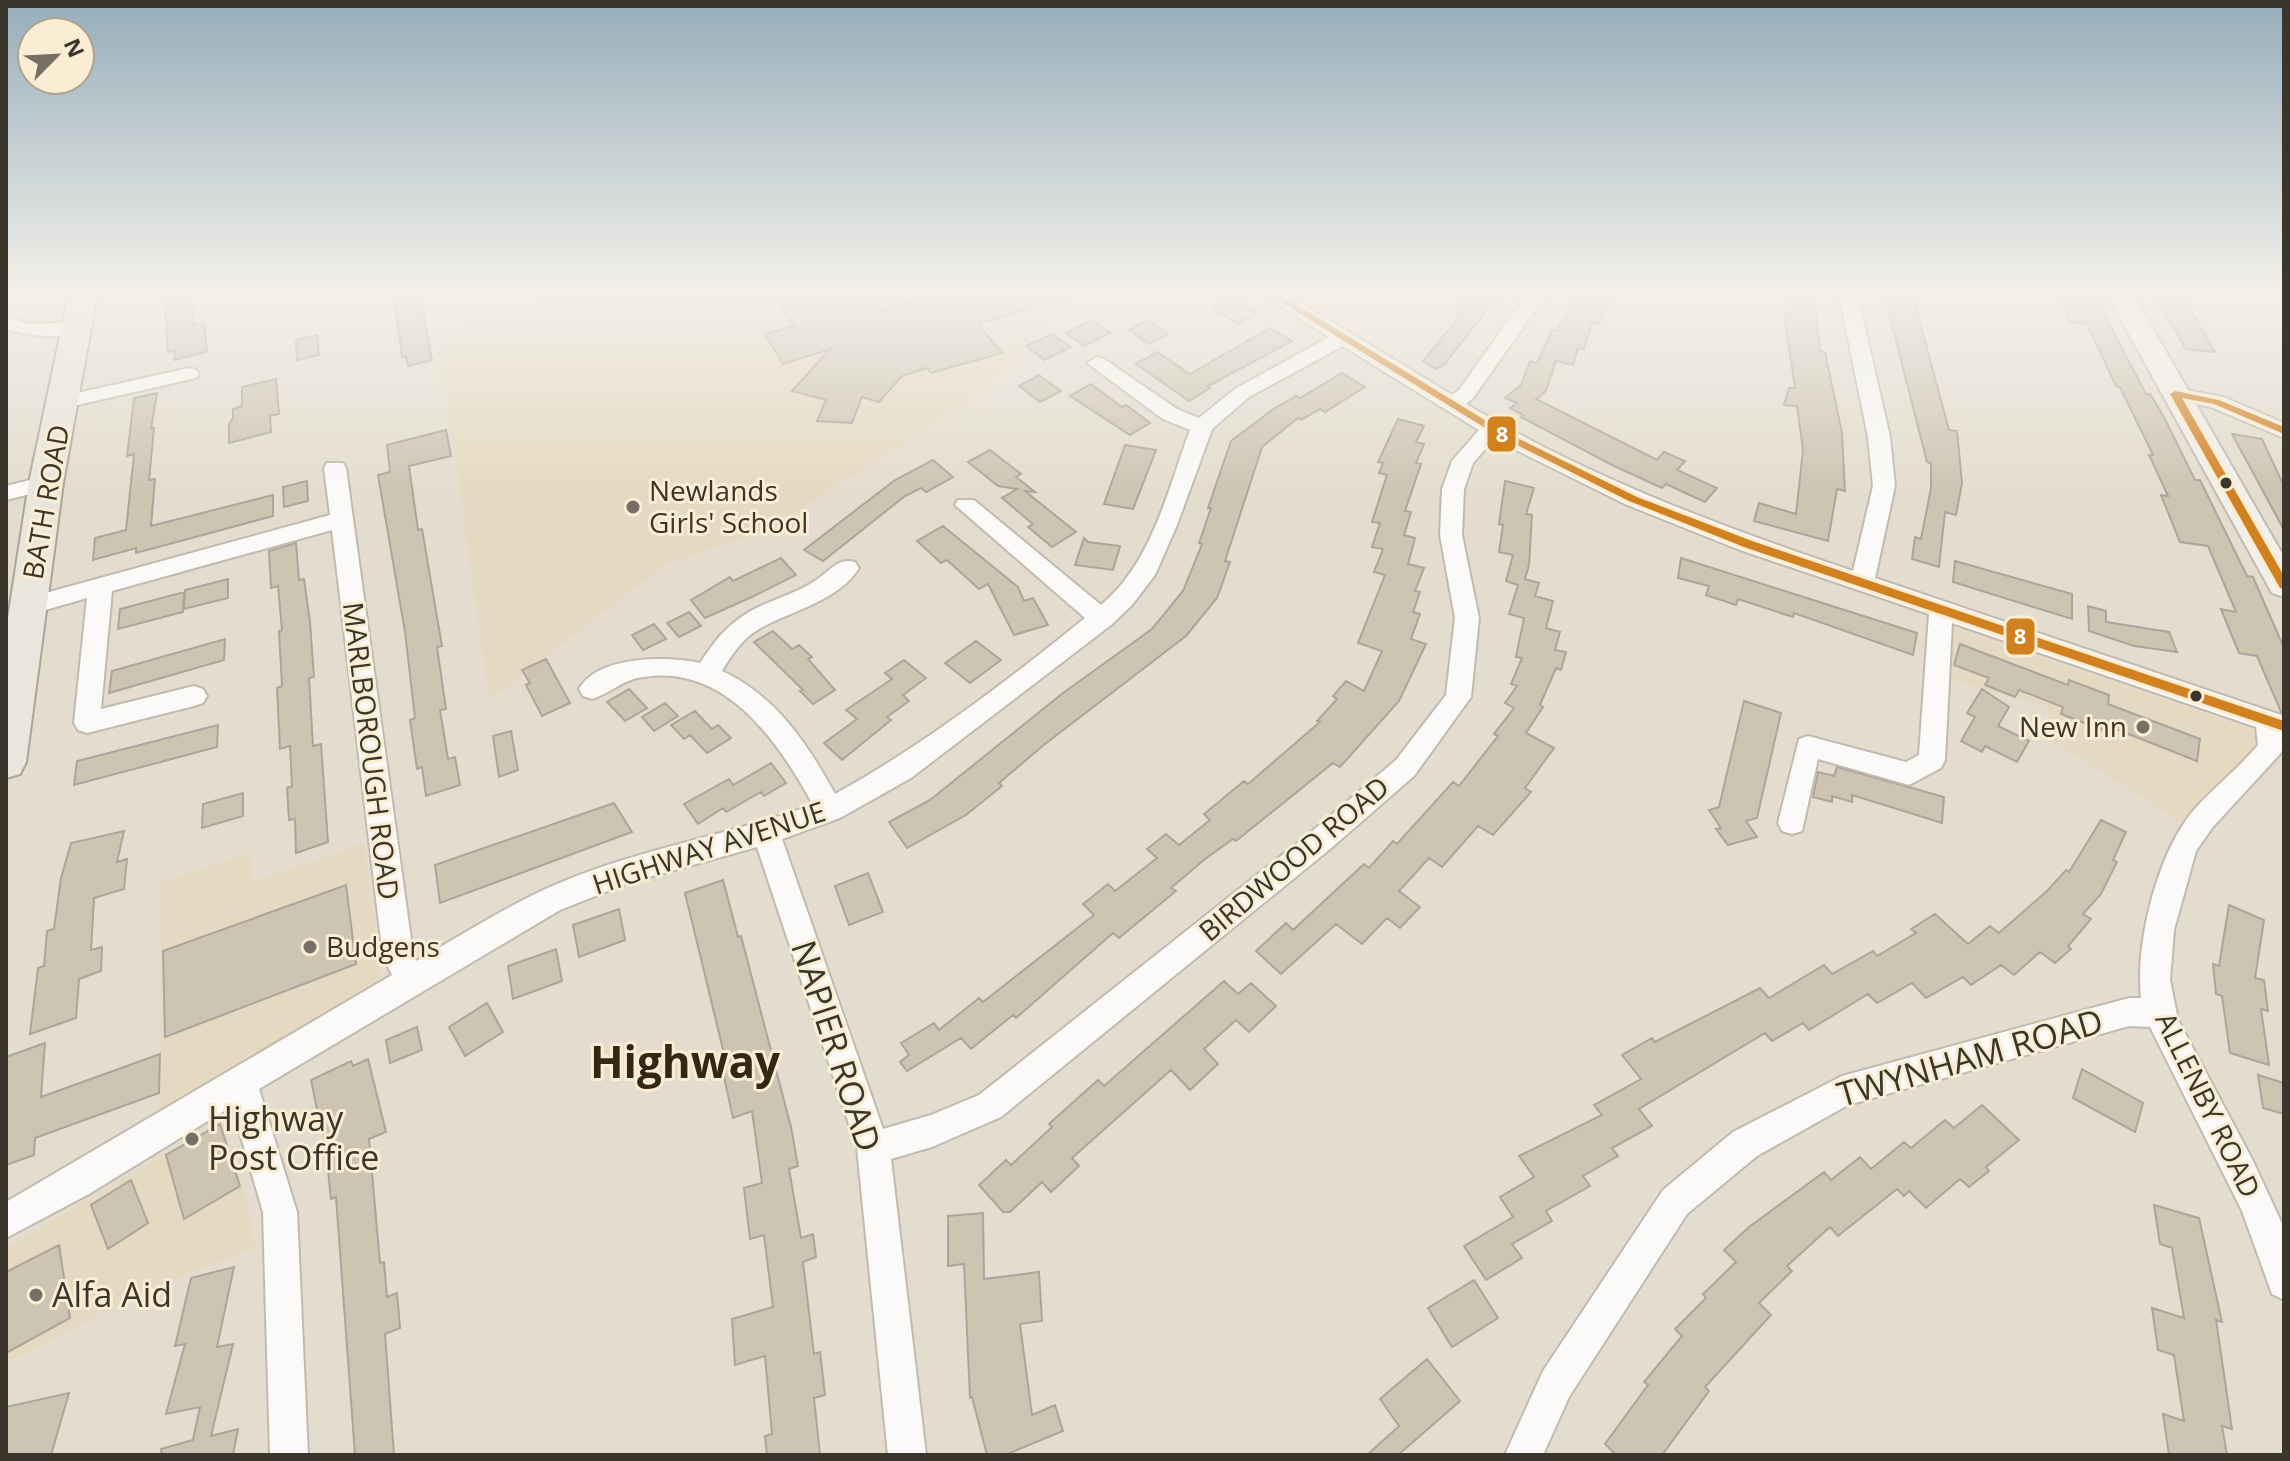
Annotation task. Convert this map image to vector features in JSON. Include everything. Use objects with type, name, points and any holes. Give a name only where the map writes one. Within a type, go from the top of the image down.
[{"type":"main road","name":"BATH ROAD","points":[[6,762],[46,483],[72,357]]},
{"type":"street","points":[[1109,357],[1089,368],[1170,414],[1202,427]]},
{"type":"street","name":"HIGHWAY AVENUE","points":[[6,1221],[550,901],[625,872],[766,833],[830,810],[902,770],[1102,619],[1124,599],[1143,575],[1166,525],[1202,427],[1242,393],[1308,357]]},
{"type":"street","points":[[1374,357],[1492,428],[1633,499],[1862,583],[2276,723]]},
{"type":"street","points":[[1451,405],[1466,394],[1492,357]]},
{"type":"street","points":[[1862,357],[1879,437],[1884,486],[1862,583]]},
{"type":"street","points":[[2155,357],[2284,585]]},
{"type":"street","points":[[64,402],[189,374]]},
{"type":"street","points":[[2175,394],[2216,402],[2284,431]]},
{"type":"street","name":"BIRDWOOD ROAD","points":[[873,1148],[932,1131],[990,1106],[1308,851],[1405,768],[1458,697],[1467,618],[1451,535],[1453,489],[1463,461],[1492,428]]},
{"type":"street","name":"MARLBOROUGH ROAD","points":[[335,468],[398,957],[411,980]]},
{"type":"street","points":[[6,493],[46,483]]},
{"type":"street","points":[[966,505],[1102,619]]},
{"type":"street","points":[[28,606],[341,520]]},
{"type":"street","points":[[708,672],[727,642],[748,624],[824,587],[847,568]]},
{"type":"street","points":[[100,588],[87,723],[194,696]]},
{"type":"street","points":[[1792,823],[1808,746],[1909,774],[1932,760],[1941,609]]},
{"type":"street","points":[[592,689],[627,671],[662,665],[708,672],[736,685],[761,707],[806,767],[830,810]]},
{"type":"street","name":"ALLENBY ROAD","points":[[2276,723],[2271,747],[2261,762],[2225,794],[2184,847],[2163,916],[2154,964],[2160,1013],[2203,1101],[2246,1178],[2278,1255],[2284,1282]]},
{"type":"street","name":"NAPIER ROAD","points":[[766,833],[873,1148],[907,1455]]},
{"type":"street","name":"TWYNHAM ROAD","points":[[1524,1455],[1556,1384],[1675,1202],[1745,1144],[1842,1091],[2129,1012],[2160,1013]]},
{"type":"street","points":[[241,1081],[280,1212],[289,1455]]},
{"type":"shaded area","name":"Newlands Girls' School","points":[[439,357],[1012,357],[962,407],[765,531],[666,564],[489,701]]},
{"type":"shaded area","points":[[1945,626],[2261,732],[2259,746],[2184,824],[2051,740],[2047,707],[1945,678]]},
{"type":"shaded area","points":[[364,843],[381,978],[160,1114],[160,882],[251,852],[251,882]]},
{"type":"shaded area","points":[[222,1120],[246,1197],[255,1248],[136,1295],[6,1364],[6,1248]]},
{"type":"building","points":[[406,357],[431,357],[432,360],[408,366]]},
{"type":"building","points":[[779,357],[804,357],[783,364]]},
{"type":"building","points":[[823,357],[987,357],[931,373],[927,368],[902,376],[879,402],[862,397],[852,423],[817,421],[826,400],[792,391]]},
{"type":"building","points":[[1148,357],[1165,357],[1190,374],[1219,357],[1262,357],[1208,386],[1210,388],[1189,401],[1136,364]]},
{"type":"building","points":[[1426,357],[1450,357],[1436,369],[1423,361]]},
{"type":"building","points":[[1540,357],[1575,357],[1573,365],[1556,361],[1546,391],[1536,399],[1657,460],[1664,452],[1685,461],[1677,470],[1717,488],[1705,502],[1666,484],[1662,488],[1521,417],[1523,415],[1510,408],[1517,403],[1505,398],[1521,385],[1530,361],[1537,363]]},
{"type":"building","points":[[1790,357],[1826,357],[1842,433],[1845,491],[1837,489],[1828,541],[1754,521],[1759,503],[1796,514],[1803,450],[1797,406],[1784,405],[1789,388],[1795,388]]},
{"type":"building","points":[[1900,357],[1929,357],[1949,430],[1957,431],[1962,483],[1956,515],[1945,512],[1939,567],[1912,559],[1915,537],[1921,539],[1931,488],[1931,463],[1927,462]]},
{"type":"building","points":[[2103,357],[2127,357],[2146,394],[2150,394],[2164,417],[2195,480],[2200,480],[2247,576],[2253,577],[2284,648],[2284,713],[2257,656],[2239,653],[2221,609],[2236,612],[2208,546],[2180,542],[2161,495],[2168,496],[2149,455],[2153,455],[2120,387],[2116,386]]},
{"type":"building","points":[[1342,373],[1365,387],[1325,412],[1320,409],[1301,420],[1298,418],[1262,447],[1225,561],[1230,562],[1217,598],[1186,636],[1045,744],[999,783],[1002,786],[966,815],[907,848],[889,822],[930,800],[1063,693],[1152,629],[1183,591],[1202,544],[1199,543],[1211,508],[1208,508],[1231,441],[1272,410],[1296,396],[1300,398]]},
{"type":"building","points":[[1039,375],[1061,391],[1040,402],[1019,386]]},
{"type":"building","points":[[276,379],[279,414],[270,416],[271,432],[229,443],[233,409],[242,406],[242,387]]},
{"type":"building","points":[[1091,384],[1150,423],[1130,435],[1070,396]]},
{"type":"building","points":[[157,393],[151,429],[154,428],[149,480],[155,479],[151,526],[273,495],[273,516],[136,553],[136,548],[93,560],[95,538],[126,530],[134,454],[127,456],[134,398]]},
{"type":"building","points":[[1398,419],[1424,426],[1416,442],[1424,444],[1416,463],[1421,464],[1405,511],[1411,512],[1404,535],[1415,538],[1408,564],[1424,568],[1415,591],[1420,592],[1413,612],[1420,614],[1411,639],[1426,644],[1399,701],[1340,767],[1333,763],[1236,841],[1233,839],[1205,859],[1171,888],[1176,891],[1119,938],[1113,933],[1016,1018],[1013,1015],[971,1049],[961,1038],[907,1071],[900,1062],[909,1055],[901,1043],[934,1023],[939,1030],[979,998],[983,1002],[1094,915],[1083,904],[1108,884],[1115,891],[1157,858],[1147,849],[1166,834],[1179,845],[1210,820],[1204,814],[1244,781],[1248,784],[1320,722],[1317,721],[1337,699],[1333,696],[1346,681],[1364,691],[1382,651],[1358,643],[1385,575],[1374,572],[1383,549],[1372,547],[1380,523],[1372,522],[1387,475],[1379,473],[1383,463],[1378,462]]},
{"type":"building","points":[[446,430],[451,456],[409,466],[418,530],[422,529],[442,646],[437,647],[446,709],[440,710],[448,759],[455,757],[460,785],[426,796],[422,767],[417,769],[410,720],[415,718],[405,632],[378,475],[390,472],[387,445]]},
{"type":"building","points":[[2232,434],[2262,439],[2284,486],[2284,530]]},
{"type":"building","points":[[1125,445],[1156,450],[1133,509],[1104,504]]},
{"type":"building","points":[[990,450],[1021,474],[1016,477],[1035,492],[1025,491],[1076,532],[1052,547],[1028,527],[1033,524],[1002,498],[1017,489],[998,486],[968,462]]},
{"type":"building","points":[[933,460],[953,477],[926,492],[921,488],[905,496],[823,561],[804,550],[895,480]]},
{"type":"building","points":[[307,481],[308,501],[284,507],[283,487]]},
{"type":"building","points":[[1505,481],[1534,488],[1526,514],[1532,515],[1529,565],[1525,579],[1539,583],[1535,596],[1553,601],[1546,628],[1560,632],[1555,650],[1566,652],[1561,670],[1556,668],[1540,705],[1543,707],[1526,733],[1554,748],[1525,788],[1531,792],[1493,835],[1478,826],[1442,867],[1429,858],[1399,891],[1420,907],[1400,928],[1387,918],[1362,944],[1336,924],[1281,974],[1256,951],[1286,923],[1293,930],[1364,864],[1369,868],[1393,841],[1397,844],[1453,782],[1459,786],[1498,736],[1494,734],[1514,708],[1505,703],[1517,686],[1511,684],[1522,658],[1516,657],[1524,618],[1509,614],[1518,585],[1506,581],[1513,555],[1499,552]]},
{"type":"building","points":[[943,526],[1018,587],[1024,601],[1033,598],[1048,625],[1014,635],[988,584],[979,589],[947,560],[941,563],[917,541]]},
{"type":"building","points":[[1084,538],[1088,542],[1120,546],[1113,570],[1075,565]]},
{"type":"building","points":[[296,543],[299,580],[304,579],[310,622],[314,677],[309,678],[313,746],[321,744],[328,842],[296,853],[295,819],[289,820],[287,788],[292,786],[290,746],[280,749],[277,688],[282,686],[279,631],[282,630],[278,586],[271,588],[269,551]]},
{"type":"building","points":[[781,558],[796,575],[754,596],[705,618],[691,600],[730,577],[733,581]]},
{"type":"building","points":[[1681,558],[1917,633],[1913,655],[1794,613],[1793,617],[1738,599],[1736,605],[1706,595],[1709,586],[1678,578]]},
{"type":"building","points":[[1955,561],[2072,594],[2072,619],[1953,582]]},
{"type":"building","points":[[228,579],[228,598],[184,609],[185,590]]},
{"type":"building","points":[[184,592],[183,612],[118,629],[120,609]]},
{"type":"building","points":[[2088,606],[2106,611],[2106,622],[2169,632],[2177,652],[2134,646],[2089,631]]},
{"type":"building","points":[[689,612],[701,626],[679,637],[667,623]]},
{"type":"building","points":[[654,624],[666,639],[643,650],[632,635]]},
{"type":"building","points":[[773,631],[792,649],[799,645],[812,657],[808,659],[835,690],[813,704],[800,691],[803,690],[754,642]]},
{"type":"building","points":[[225,639],[224,660],[109,693],[112,671]]},
{"type":"building","points":[[976,641],[1001,660],[970,683],[945,663]]},
{"type":"building","points":[[1960,644],[2068,685],[2069,680],[2109,695],[2108,704],[2200,739],[2197,761],[2103,724],[2102,730],[2061,714],[2063,707],[2019,690],[2015,697],[1985,685],[1989,678],[1954,665]]},
{"type":"building","points":[[546,659],[570,703],[542,716],[522,670]]},
{"type":"building","points":[[904,660],[926,678],[903,695],[909,701],[887,717],[891,720],[842,760],[824,743],[857,719],[846,710],[892,679],[885,673]]},
{"type":"building","points":[[629,689],[647,708],[625,721],[607,702]]},
{"type":"building","points":[[1982,689],[2009,707],[1998,726],[2029,741],[2017,762],[1985,746],[1982,752],[1961,741],[1975,717],[1967,713]]},
{"type":"building","points":[[1744,701],[1781,713],[1757,818],[1746,821],[1757,837],[1728,845],[1716,829],[1721,828],[1709,810],[1719,807]]},
{"type":"building","points":[[665,703],[678,716],[654,731],[642,717]]},
{"type":"building","points":[[695,711],[712,729],[718,725],[731,738],[707,753],[690,735],[684,739],[671,725]]},
{"type":"building","points":[[218,725],[217,747],[74,785],[77,761]]},
{"type":"building","points":[[511,731],[518,770],[499,777],[493,736]]},
{"type":"building","points":[[771,763],[786,783],[764,796],[761,792],[726,812],[723,808],[698,824],[684,804],[729,779],[733,785]]},
{"type":"building","points":[[1837,767],[1944,797],[1942,823],[1852,795],[1852,802],[1832,796],[1832,802],[1813,797],[1818,772],[1834,776]]},
{"type":"building","points":[[243,793],[243,816],[202,828],[203,804]]},
{"type":"building","points":[[614,803],[632,832],[440,903],[435,865]]},
{"type":"building","points":[[2101,820],[2126,832],[2113,860],[2117,862],[2101,894],[2083,914],[2091,919],[2068,946],[2071,949],[2055,963],[2040,952],[2014,975],[2001,965],[1971,985],[1963,977],[1926,998],[1912,983],[1877,1003],[1868,994],[1809,1030],[1803,1023],[1772,1041],[1765,1033],[1639,1109],[1652,1126],[1612,1148],[1618,1156],[1583,1176],[1590,1186],[1546,1211],[1552,1221],[1512,1244],[1522,1258],[1486,1280],[1464,1246],[1513,1217],[1500,1197],[1534,1177],[1519,1156],[1602,1115],[1594,1105],[1641,1079],[1622,1055],[1652,1038],[1655,1042],[1760,988],[1769,998],[1824,965],[1832,974],[1873,951],[1877,956],[1916,933],[1911,929],[1935,914],[1968,944],[1990,926],[1999,933],[2066,870],[2069,872]]},
{"type":"building","points":[[124,831],[117,862],[127,859],[124,889],[94,898],[91,950],[102,947],[101,971],[79,979],[76,1018],[30,1034],[38,968],[44,966],[47,931],[54,929],[61,878],[71,843]]},
{"type":"building","points":[[868,873],[883,912],[849,925],[835,886]]},
{"type":"building","points":[[723,880],[738,937],[741,936],[791,1127],[798,1166],[789,1169],[801,1238],[813,1234],[816,1257],[803,1262],[814,1354],[820,1352],[825,1395],[814,1398],[820,1455],[767,1455],[765,1436],[772,1434],[765,1356],[735,1365],[732,1319],[773,1307],[764,1235],[750,1239],[744,1188],[762,1183],[752,1111],[733,1118],[722,1068],[727,1066],[685,893]]},
{"type":"building","points":[[346,885],[356,964],[165,1037],[163,951]]},
{"type":"building","points":[[2229,905],[2264,920],[2255,978],[2264,980],[2268,1011],[2261,1009],[2269,1065],[2230,1053],[2222,996],[2216,994],[2213,964],[2219,966]]},
{"type":"building","points":[[619,909],[625,940],[579,957],[573,925]]},
{"type":"building","points":[[556,949],[562,981],[513,999],[508,966]]},
{"type":"building","points":[[1224,981],[1238,994],[1251,983],[1276,1006],[1249,1032],[1236,1020],[1204,1049],[1218,1064],[1190,1090],[1171,1070],[1072,1158],[1079,1166],[1051,1192],[1042,1182],[1010,1212],[1003,1212],[979,1185],[1006,1160],[1011,1165],[1052,1127],[1049,1124],[1098,1080],[1104,1086]]},
{"type":"building","points":[[487,1003],[503,1032],[465,1056],[449,1027]]},
{"type":"building","points":[[417,1027],[422,1050],[390,1063],[386,1040]]},
{"type":"building","points":[[45,1043],[41,1097],[160,1054],[159,1093],[35,1138],[34,1155],[6,1165],[6,1057]]},
{"type":"building","points":[[368,1059],[386,1132],[369,1139],[380,1263],[384,1262],[387,1297],[397,1293],[400,1328],[385,1334],[394,1455],[355,1455],[336,1197],[331,1199],[322,1112],[318,1114],[311,1080],[351,1061],[353,1066]]},
{"type":"building","points":[[2082,1069],[2143,1103],[2135,1132],[2073,1098]]},
{"type":"building","points":[[2258,1075],[2284,1083],[2284,1114],[2263,1108]]},
{"type":"building","points":[[1982,1105],[2019,1140],[1986,1167],[1989,1171],[1969,1187],[1960,1179],[1926,1208],[1909,1191],[1904,1196],[1897,1189],[1838,1236],[1830,1227],[1787,1266],[1792,1271],[1759,1303],[1771,1315],[1705,1387],[1709,1391],[1662,1455],[1616,1455],[1605,1444],[1648,1385],[1644,1382],[1682,1336],[1675,1329],[1706,1298],[1703,1294],[1736,1262],[1724,1250],[1749,1227],[1824,1172],[1831,1180],[1860,1157],[1871,1169],[1904,1142],[1911,1148],[1945,1120],[1954,1128]]},
{"type":"building","points":[[220,1124],[240,1186],[184,1219],[166,1155]]},
{"type":"building","points":[[131,1180],[148,1223],[108,1249],[91,1205]]},
{"type":"building","points":[[2154,1205],[2199,1218],[2222,1322],[2216,1320],[2232,1429],[2222,1426],[2227,1455],[2169,1455],[2163,1414],[2184,1421],[2174,1355],[2158,1350],[2152,1308],[2184,1318],[2172,1248],[2160,1244]]},
{"type":"building","points":[[983,1213],[984,1279],[1039,1272],[1042,1321],[1020,1324],[1032,1415],[1055,1405],[1063,1431],[1005,1455],[987,1455],[970,1398],[964,1264],[948,1266],[948,1216]]},
{"type":"building","name":"Alfa Aid","points":[[59,1245],[70,1318],[6,1353],[6,1272]]},
{"type":"building","points":[[234,1267],[217,1347],[233,1344],[211,1436],[238,1429],[233,1455],[162,1455],[161,1449],[193,1440],[200,1407],[166,1414],[185,1344],[175,1346],[191,1278]]},
{"type":"building","points":[[1474,1280],[1498,1318],[1452,1347],[1428,1308]]},
{"type":"building","points":[[1427,1359],[1460,1401],[1398,1455],[1367,1455],[1399,1426],[1380,1399]]},
{"type":"building","points":[[69,1393],[51,1455],[6,1455],[6,1407]]},
{"type":"transit line","name":"8","points":[[1376,357],[1498,432],[1633,499],[1748,544],[2284,726]]},
{"type":"transit line","name":"8","points":[[2175,394],[2284,585]]},
{"type":"transit line","name":"8","points":[[2175,394],[2216,402],[2284,431]]},
{"type":"place","name":"Newlands Girls' School","points":[[633,507]]},
{"type":"place","name":"New Inn","points":[[2143,727]]},
{"type":"place","name":"Budgens","points":[[310,947]]},
{"type":"place","name":"Highway Post Office","points":[[192,1139]]},
{"type":"place","name":"Alfa Aid","points":[[36,1295]]},
{"type":"district","name":"Highway","points":[[685,1063]]}]
